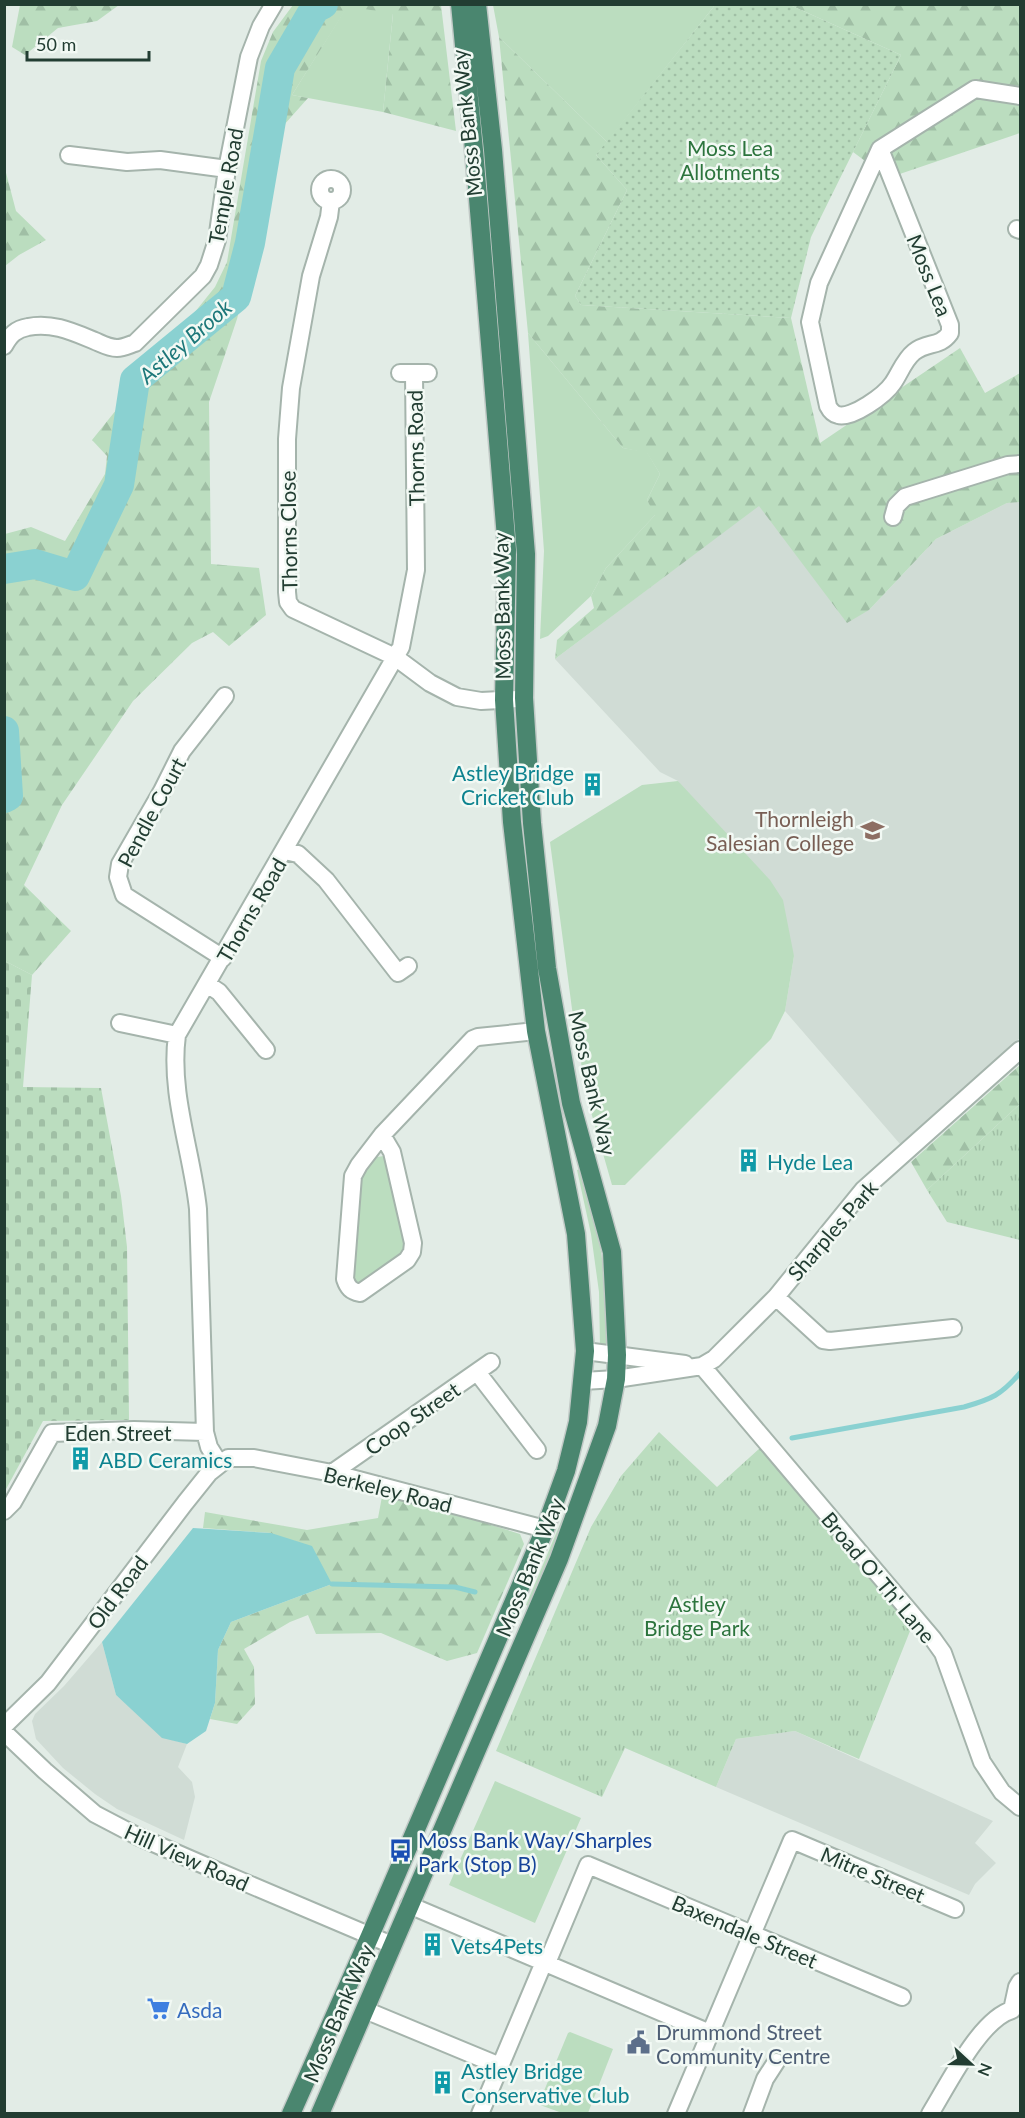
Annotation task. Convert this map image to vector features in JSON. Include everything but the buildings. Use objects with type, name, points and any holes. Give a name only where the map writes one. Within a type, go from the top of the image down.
[{"type":"highway","name":"Moss Bank Way","points":[[291,2114],[545,1529],[566,1471],[578,1422],[583,1381],[585,1351],[576,1234],[536,1030],[512,822],[504,700],[507,550],[460,4]]},
{"type":"highway","name":"Moss Bank Way","points":[[320,2114],[559,1559],[607,1425],[618,1355],[612,1252],[571,1103],[547,968],[532,823],[524,698],[526,554],[493,150],[477,4]]},
{"type":"street","name":"Temple Road","points":[[4,346],[19,328],[41,324],[56,326],[106,346],[117,348],[135,342],[203,276],[217,240],[227,169],[249,57],[261,26],[274,4]]},
{"type":"street","points":[[880,149],[975,89],[1020,96]]},
{"type":"street","name":"Moss Lea","points":[[880,149],[950,325],[950,333],[940,343],[926,345],[910,356],[892,384],[875,401],[846,416],[839,416],[828,406],[810,322],[819,284],[880,149]]},
{"type":"street","points":[[79,151],[127,162],[160,160],[227,169]]},
{"type":"street","name":"Thorns Close","points":[[331,201],[329,217],[311,276],[291,388],[287,439],[288,602],[292,609],[396,657],[430,683],[457,697],[481,701],[524,698]]},
{"type":"street","name":"Thorns Road","points":[[224,1461],[209,1447],[205,1432],[198,1209],[179,1099],[176,1067],[177,1035],[285,851],[403,641],[416,570],[414,373]]},
{"type":"street","points":[[893,517],[896,506],[905,497],[1008,465],[1020,464]]},
{"type":"street","name":"Pendle Court","points":[[223,958],[124,895],[118,877],[120,864],[182,751],[225,696]]},
{"type":"street","points":[[285,851],[298,854],[326,880],[398,972],[408,966]]},
{"type":"street","points":[[207,984],[219,993],[266,1050]]},
{"type":"street","points":[[120,1023],[177,1035]]},
{"type":"street","points":[[382,1135],[392,1152],[413,1243],[412,1252],[407,1260],[360,1293],[353,1292],[345,1279],[353,1176],[359,1165],[382,1135],[473,1039],[536,1030]]},
{"type":"street","name":"Sharples Park","points":[[702,1366],[714,1359],[776,1297],[863,1190],[1020,1050]]},
{"type":"street","points":[[776,1297],[823,1340],[953,1328]]},
{"type":"street","points":[[585,1351],[702,1366]]},
{"type":"street","name":"Coop Street","points":[[332,1473],[490,1362]]},
{"type":"street","points":[[583,1381],[616,1379],[702,1366]]},
{"type":"street","name":"Broad O' Th' Lane","points":[[702,1366],[933,1639],[943,1653],[982,1762],[1002,1792],[1020,1807]]},
{"type":"street","points":[[477,1372],[537,1450]]},
{"type":"street","name":"Eden Street","points":[[4,1512],[13,1502],[52,1433],[134,1430],[205,1432]]},
{"type":"street","name":"Berkeley Road","points":[[224,1461],[254,1458],[332,1473],[545,1529]]},
{"type":"street","name":"Old Road","points":[[4,1726],[48,1683],[184,1503],[224,1461]]},
{"type":"street","name":"Hill View Road","points":[[4,1732],[95,1814],[137,1836],[392,1945]]},
{"type":"street","name":"Mitre Street","points":[[752,1934],[792,1839],[955,1909]]},
{"type":"street","name":"Baxendale Street","points":[[545,1963],[588,1865],[902,1997]]},
{"type":"street","points":[[409,1905],[710,2032]]},
{"type":"street","points":[[676,2114],[752,1934]]},
{"type":"street","points":[[480,2114],[545,1963]]},
{"type":"street","points":[[930,2114],[980,2035],[1003,2013],[1016,2013],[1017,1987],[1020,1982]]},
{"type":"street","points":[[365,2010],[500,2066]]},
{"type":"street","points":[[752,2114],[765,2079],[776,2063]]},
{"type":"shaded area","name":"Thornleigh Salesian College","points":[[1020,502],[1020,1038],[900,1144],[785,1011],[794,956],[678,781],[660,772],[555,659],[759,505],[869,610],[936,539],[1007,503]]},
{"type":"shaded area","points":[[102,1642],[116,1695],[162,1737],[187,1744],[178,1767],[192,1782],[195,1797],[184,1840],[117,1809],[95,1794],[63,1768],[36,1739],[32,1721],[35,1714],[64,1686]]},
{"type":"shaded area","points":[[795,1731],[993,1821],[975,1843],[996,1863],[975,1884],[969,1895],[716,1787],[736,1739]]},
{"type":"green space","points":[[20,4],[119,5],[97,21],[58,28],[25,55],[12,47]]},
{"type":"green space","points":[[293,5],[441,5],[456,131],[383,112],[393,14],[348,6],[292,95],[308,98],[275,135],[257,240],[237,319],[209,402],[211,564],[259,568],[266,615],[229,646],[213,632],[192,643],[133,701],[62,805],[24,885],[71,931],[32,975],[5,961],[5,534],[31,527],[65,541],[105,474],[107,456],[92,440],[215,287],[227,262],[261,61],[273,32]]},
{"type":"green space","points":[[348,5],[393,13],[383,112],[292,95]]},
{"type":"green space","points":[[493,5],[715,5],[607,142],[499,37]]},
{"type":"green space","name":"Moss Lea Allotments","points":[[715,5],[790,5],[901,55],[811,237],[791,318],[581,305],[575,296],[627,190],[596,155]]},
{"type":"green space","points":[[790,5],[1020,5],[1020,133],[888,178],[853,152],[901,55]]},
{"type":"green space","points":[[499,37],[607,142],[596,155],[627,190],[575,296],[581,305],[791,318],[820,443],[960,348],[985,393],[1020,373],[1020,502],[1007,503],[936,539],[869,610],[847,623],[759,506],[555,659],[557,640],[594,608],[591,596],[606,568],[655,515],[647,500],[660,474],[647,453],[623,448],[528,333]]},
{"type":"green space","points":[[4,165],[16,211],[46,240],[5,266]]},
{"type":"green space","points":[[528,333],[623,448],[647,452],[660,474],[647,500],[656,514],[606,568],[591,596],[548,636],[540,639],[544,551]]},
{"type":"green space","points":[[678,781],[770,880],[783,900],[794,956],[785,1011],[771,1039],[625,1185],[612,1185],[587,1098],[572,1009],[550,842],[642,785]]},
{"type":"green space","points":[[5,961],[32,975],[23,1087],[101,1088],[121,1196],[127,1247],[129,1420],[43,1421],[5,1491]]},
{"type":"green space","points":[[1020,1065],[1020,1104],[927,1190],[911,1162]]},
{"type":"green space","points":[[1020,1104],[1020,1240],[947,1222],[927,1190]]},
{"type":"green space","points":[[384,1156],[390,1160],[407,1240],[400,1259],[357,1285],[352,1278],[361,1177],[377,1157]]},
{"type":"green space","points":[[581,1169],[598,1233],[607,1290],[612,1349],[600,1347],[599,1292],[591,1234],[577,1170]]},
{"type":"green space","points":[[597,1422],[601,1423],[578,1494],[532,1608],[526,1605],[584,1467]]},
{"type":"green space","name":"Astley Bridge Park","points":[[659,1432],[717,1487],[760,1448],[912,1626],[859,1759],[795,1731],[736,1739],[716,1787],[625,1748],[602,1797],[496,1751],[591,1527],[621,1476]]},
{"type":"green space","points":[[383,1491],[520,1534],[524,1544],[477,1653],[447,1661],[381,1633],[316,1634],[308,1615],[290,1622],[244,1649],[254,1667],[255,1704],[237,1724],[210,1719],[215,1703],[218,1650],[231,1622],[332,1584],[271,1533],[203,1528],[205,1512],[307,1530],[378,1518]]},
{"type":"green space","points":[[495,1781],[581,1818],[535,1923],[449,1885]]},
{"type":"green space","points":[[570,2032],[613,2049],[588,2113],[562,2113],[539,2103]]},
{"type":"water","points":[[193,1528],[271,1533],[312,1546],[332,1584],[231,1622],[218,1650],[215,1703],[206,1731],[187,1744],[162,1738],[116,1695],[102,1642]]},
{"type":"waterway","name":"Astley Brook","points":[[4,569],[35,564],[75,576],[119,485],[135,380],[236,297],[250,243],[280,68],[315,8],[323,4]]},
{"type":"waterway","name":"Astley Brook","points":[[4,731],[8,796],[4,798]]},
{"type":"waterway","points":[[792,1438],[964,1407],[995,1395],[1020,1373]]},
{"type":"waterway","points":[[332,1584],[455,1587],[475,1592]]},
{"type":"place","name":"Astley Bridge Cricket Club","points":[[592,784]]},
{"type":"place","name":"Thornleigh Salesian College","points":[[872,830]]},
{"type":"place","name":"Hyde Lea","points":[[749,1161]]},
{"type":"place","name":"ABD Ceramics","points":[[81,1459]]},
{"type":"place","name":"Moss Bank Way/Sharples Park (Stop B)","points":[[400,1851]]},
{"type":"place","name":"Vets4Pets","points":[[433,1945]]},
{"type":"place","name":"Asda","points":[[159,2009]]},
{"type":"place","name":"Drummond Street Community Centre","points":[[638,2043]]},
{"type":"place","name":"Astley Bridge Conservative Club","points":[[443,2082]]}]
